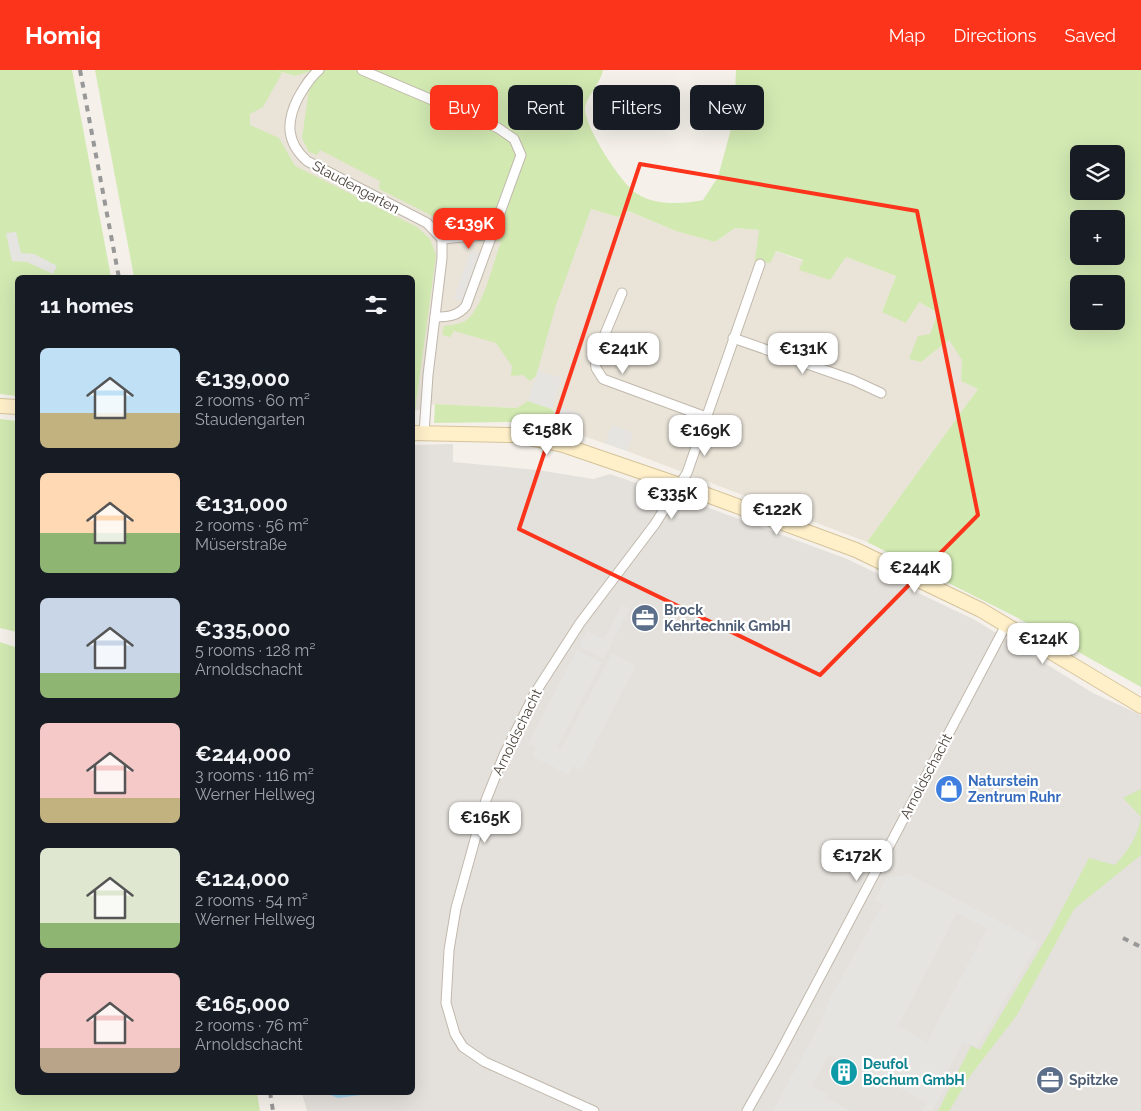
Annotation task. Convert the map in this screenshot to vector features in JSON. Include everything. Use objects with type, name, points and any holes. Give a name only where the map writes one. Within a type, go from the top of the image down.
[{"type":"main road","points":[[0,406],[15,408]]},
{"type":"main road","points":[[418,433],[465,432],[526,436],[562,445],[680,485],[856,550],[957,598],[1006,625],[1141,706]]},
{"type":"street","name":"Staudengarten","points":[[319,70],[307,83],[290,119],[288,130],[294,147],[307,161],[427,223],[442,239]]},
{"type":"street","points":[[362,70],[498,128],[514,140],[521,156],[494,234],[466,306],[461,312],[450,316],[435,317]]},
{"type":"street","points":[[418,433],[435,317],[442,258],[442,239],[494,234]]},
{"type":"street","name":"Arnoldschacht","points":[[594,1111],[485,1062],[463,1047],[455,1034],[446,1003],[449,950],[460,886],[477,827],[500,765],[535,693],[569,639],[656,524],[687,474],[760,264]]},
{"type":"street","points":[[622,293],[595,358],[596,368],[603,379],[706,417]]},
{"type":"street","points":[[734,338],[853,380],[880,393]]},
{"type":"street","name":"Arnoldschacht","points":[[747,1111],[776,1060],[1006,625]]},
{"type":"highlighted area","points":[[640,164],[917,211],[978,515],[820,675],[519,529]]},
{"type":"shaded area","points":[[221,70],[275,71],[295,76],[315,70],[430,128],[430,130],[434,130],[591,209],[618,217],[627,211],[676,231],[715,242],[735,228],[760,230],[775,251],[803,261],[800,270],[846,257],[896,276],[882,312],[919,302],[938,313],[921,362],[949,340],[963,360],[961,381],[978,389],[867,542],[627,451],[551,425],[555,413],[553,409],[529,401],[517,408],[435,404],[415,411],[415,275],[186,275]]},
{"type":"shaded area","points":[[16,232],[21,253],[34,254],[57,266],[53,274],[27,262],[12,261],[6,233]]},
{"type":"shaded area","points":[[471,250],[480,254],[462,302],[454,298]]},
{"type":"shaded area","points":[[538,371],[562,378],[552,409],[528,401]]},
{"type":"shaded area","points":[[557,406],[581,414],[575,433],[551,425]]},
{"type":"shaded area","points":[[612,425],[633,433],[627,451],[605,443]]},
{"type":"shaded area","points":[[453,444],[453,462],[538,470],[593,479],[610,474],[847,559],[975,620],[1093,693],[1141,715],[1141,1111],[307,1111],[303,1095],[415,1095],[415,445]]},
{"type":"shaded area","points":[[622,605],[630,609],[603,659],[579,646],[587,631],[604,639]]},
{"type":"shaded area","points":[[577,650],[602,663],[557,747],[561,749],[612,653],[636,666],[581,770],[573,766],[569,775],[532,756],[536,748],[528,743]]},
{"type":"shaded area","points":[[908,874],[1039,942],[977,1047],[963,1042],[944,1078],[948,1082],[932,1111],[923,1111],[927,1102],[839,1057],[837,1059],[828,1055],[812,1086],[828,1095],[827,1098],[851,1111],[773,1111],[819,1025],[830,998],[883,904],[875,901],[886,878]],"holes":[[[957,913],[987,928],[927,1042],[898,1026]]]},
{"type":"green space","points":[[0,70],[72,70],[111,275],[15,275],[15,396],[0,394]]},
{"type":"green space","points":[[95,70],[315,70],[295,76],[277,71],[282,73],[263,107],[250,114],[250,125],[279,138],[295,166],[417,227],[430,239],[436,255],[415,412],[415,275],[134,275]]},
{"type":"green space","points":[[315,70],[603,70],[596,85],[593,85],[593,91],[585,108],[590,127],[604,154],[629,187],[636,193],[651,200],[678,203],[703,200],[718,177],[731,130],[764,130],[764,85],[735,85],[736,70],[1141,70],[1141,687],[1016,617],[867,542],[978,389],[961,381],[962,360],[949,340],[921,362],[909,359],[918,336],[930,334],[938,313],[919,302],[906,323],[882,312],[896,276],[846,257],[830,280],[799,270],[803,260],[776,251],[770,263],[755,261],[759,230],[735,228],[715,242],[676,231],[628,211],[618,217],[591,209],[556,305],[536,376],[530,381],[523,375],[511,376],[512,366],[496,343],[454,331],[450,337],[442,335],[444,326],[465,321],[476,309],[501,242],[454,227],[379,189],[380,181],[320,150],[317,155],[309,152],[302,138],[309,89]]},
{"type":"green space","points":[[528,401],[552,409],[555,413],[551,425],[512,422],[434,423],[435,404],[517,408]]},
{"type":"green space","points":[[0,419],[15,421],[15,632],[0,628]]},
{"type":"green space","points":[[0,642],[15,647],[15,1095],[257,1095],[260,1111],[0,1111]]},
{"type":"green space","points":[[1141,789],[1141,817],[1123,798]]},
{"type":"green space","points":[[1141,817],[1141,855],[1074,909],[1017,1015],[970,1076],[949,1111],[938,1111],[971,1046],[980,1050],[1050,932],[1089,858],[1115,865],[1132,843]]},
{"type":"water","points":[[330,1095],[361,1095],[338,1098]]},
{"type":"railway","points":[[80,70],[118,275]]},
{"type":"railway","points":[[1123,938],[1141,947]]},
{"type":"railway","points":[[270,1095],[273,1111]]},
{"type":"place","name":"Brock Kehrtechnik GmbH","points":[[645,618]]},
{"type":"place","name":"Naturstein Zentrum Ruhr","points":[[949,789]]},
{"type":"place","name":"Deufol Bochum GmbH","points":[[844,1072]]},
{"type":"place","name":"Spitzke","points":[[1050,1080]]}]
